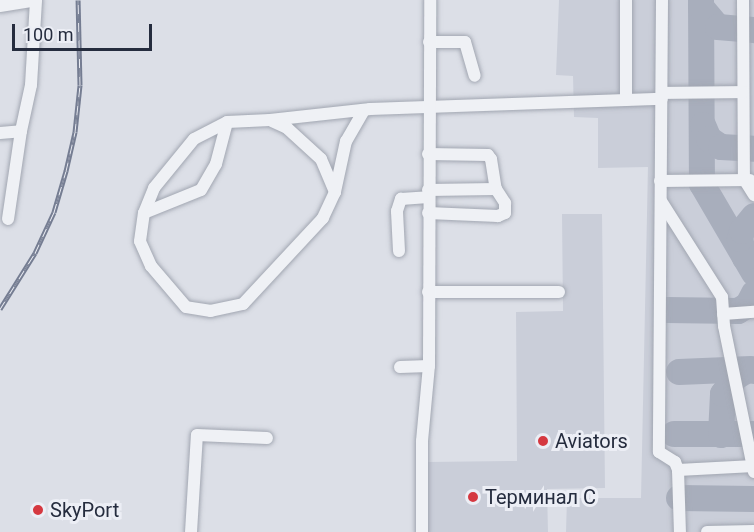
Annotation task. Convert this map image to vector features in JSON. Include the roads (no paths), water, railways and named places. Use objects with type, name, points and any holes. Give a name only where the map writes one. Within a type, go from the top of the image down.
[{"type":"lane","points":[[0,6],[36,0],[31,85],[21,130],[8,219]]},
{"type":"lane","points":[[422,532],[422,441],[429,366],[430,0]]},
{"type":"lane","points":[[626,0],[626,100]]},
{"type":"lane","points":[[662,0],[659,452],[675,462],[678,470],[680,532]]},
{"type":"lane","points":[[743,0],[742,92],[749,180],[754,195]]},
{"type":"lane","points":[[429,42],[465,42],[475,76]]},
{"type":"lane","points":[[363,112],[346,141],[335,192],[323,218],[243,304],[211,311],[186,307],[151,266],[140,242],[144,213],[154,188],[194,139],[227,122],[428,106],[528,107],[742,92]]},
{"type":"lane","points":[[270,120],[287,128],[321,159],[335,192]]},
{"type":"lane","points":[[144,213],[201,190],[216,164],[227,122]]},
{"type":"lane","points":[[0,134],[21,130]]},
{"type":"lane","points":[[428,154],[488,155],[491,159],[496,189],[506,203],[503,215],[428,213]]},
{"type":"lane","points":[[660,181],[749,180]]},
{"type":"lane","points":[[399,251],[397,211],[401,199],[428,193],[496,189]]},
{"type":"lane","points":[[661,201],[721,295],[754,468],[678,470]]},
{"type":"lane","points":[[428,292],[559,292]]},
{"type":"lane","points":[[723,314],[754,312]]},
{"type":"lane","points":[[400,367],[429,366]]},
{"type":"lane","points":[[191,532],[197,435],[267,438]]},
{"type":"lane","points":[[707,532],[754,531]]},
{"type":"railway","points":[[0,309],[35,253],[54,212],[66,171],[75,132],[80,85],[78,0]]},
{"type":"place","name":"Aviators","points":[[543,441]]},
{"type":"place","name":"Терминал С","points":[[473,497]]},
{"type":"place","name":"SkyPort","points":[[38,510]]}]
